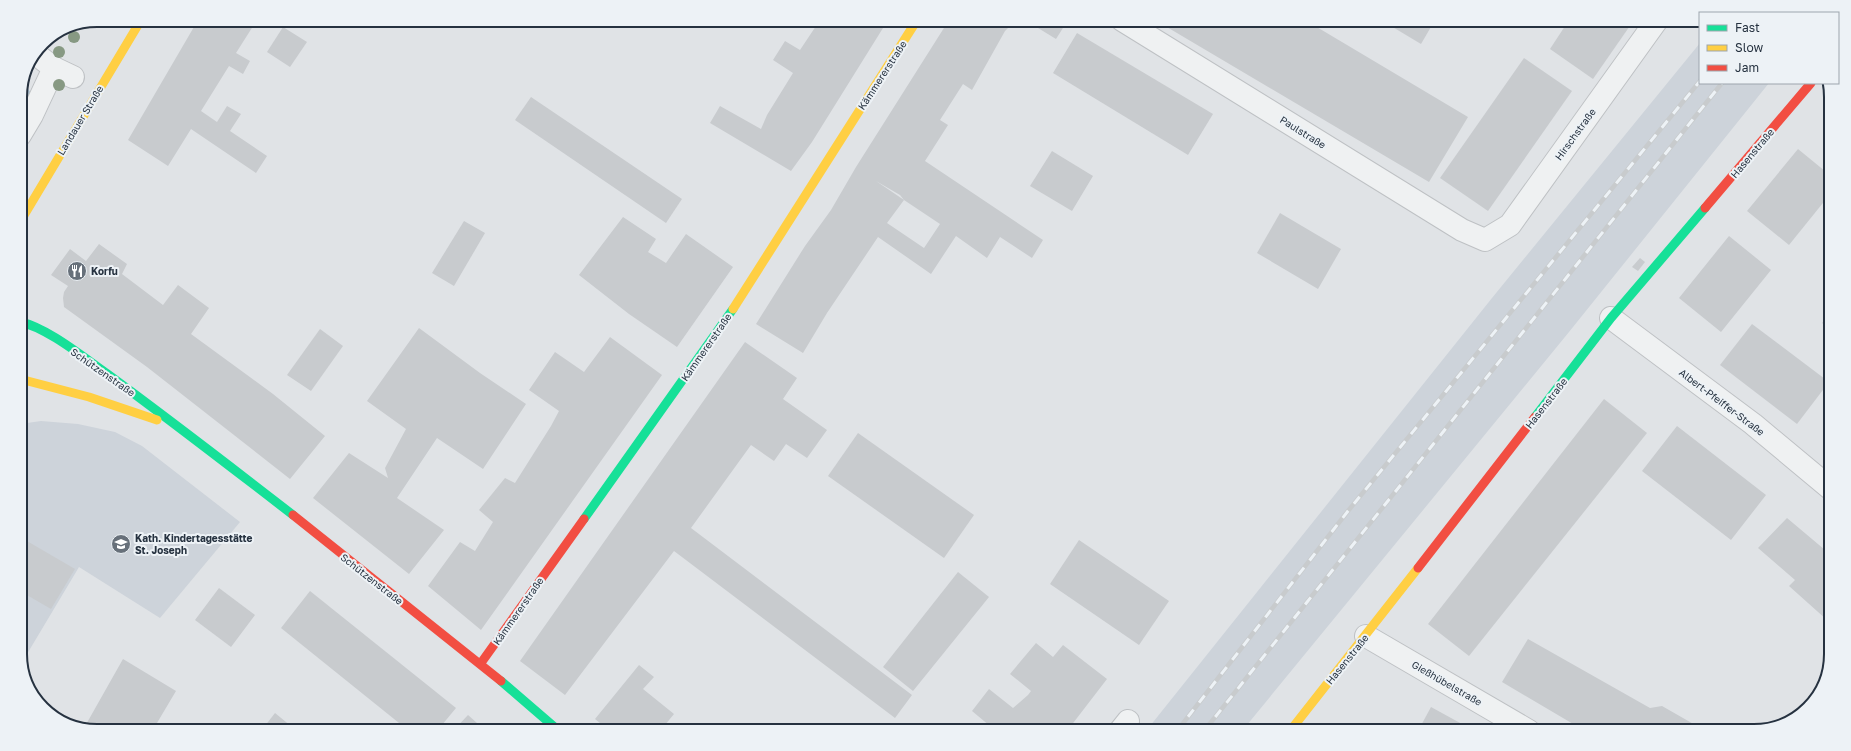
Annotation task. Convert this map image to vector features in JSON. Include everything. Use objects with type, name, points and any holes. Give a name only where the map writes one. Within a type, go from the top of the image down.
[{"type":"street","name":"Landauer Straße","points":[[27,210],[50,169],[137,27]]},
{"type":"street","name":"Kämmererstraße","points":[[481,663],[726,319],[913,27]]},
{"type":"street","name":"Paulstraße","points":[[1133,27],[1462,230],[1485,240]]},
{"type":"street","name":"Hirschstraße","points":[[1485,240],[1510,224],[1651,27]]},
{"type":"street","points":[[27,123],[64,72],[39,57]]},
{"type":"street","name":"Hasenstraße","points":[[1296,724],[1366,636],[1611,318],[1810,84]]},
{"type":"street","name":"Albert-Pfeiffer-Straße","points":[[1611,318],[1753,424],[1824,483]]},
{"type":"street","name":"Schützenstraße","points":[[27,323],[73,350],[183,429],[481,663],[551,724]]},
{"type":"street","name":"Schützenstraße","points":[[27,380],[110,403],[183,429]]},
{"type":"street","points":[[27,390],[48,385]]},
{"type":"street","name":"Gießhübelstraße","points":[[1366,636],[1517,724]]},
{"type":"shaded area","points":[[1699,44],[1699,84],[1768,84],[1569,332],[1248,724],[1152,724],[1492,298]]},
{"type":"shaded area","name":"Kath. Kindertagesstätte St. Joseph","points":[[41,421],[78,424],[115,432],[142,446],[240,522],[160,618],[79,567],[27,654],[27,423]]},
{"type":"building","points":[[194,27],[253,27],[236,53],[250,61],[243,74],[229,66],[201,111],[217,122],[227,106],[241,114],[230,131],[267,156],[256,173],[191,129],[168,166],[128,140]]},
{"type":"building","points":[[283,27],[307,42],[290,67],[267,52]]},
{"type":"building","points":[[815,27],[884,27],[812,142],[791,171],[710,123],[720,106],[761,129],[767,115],[793,73],[773,60],[785,41],[800,50]]},
{"type":"building","points":[[945,27],[1009,27],[1005,31],[972,90],[963,84],[940,120],[948,125],[925,161],[1043,240],[1032,258],[1000,237],[987,258],[956,236],[931,274],[878,237],[827,313],[803,353],[756,324],[805,246],[831,210],[856,167]],"holes":[[[876,181],[900,195],[904,200]],[[904,200],[940,224],[924,248],[887,223]]]},
{"type":"building","points":[[1036,27],[1064,27],[1056,39]]},
{"type":"building","points":[[1167,27],[1317,27],[1468,117],[1429,182]]},
{"type":"building","points":[[1393,27],[1431,27],[1421,44]]},
{"type":"building","points":[[1564,27],[1629,27],[1593,79],[1550,49]]},
{"type":"building","points":[[1077,33],[1213,114],[1188,155],[1053,73]]},
{"type":"building","points":[[1524,58],[1572,91],[1488,211],[1440,178]]},
{"type":"building","points":[[531,97],[682,199],[666,223],[515,120]]},
{"type":"building","points":[[1798,149],[1824,170],[1824,202],[1789,245],[1747,211]]},
{"type":"building","points":[[1052,151],[1093,176],[1072,211],[1030,186]]},
{"type":"building","points":[[1280,213],[1341,249],[1318,289],[1257,253]]},
{"type":"building","points":[[623,217],[656,239],[648,252],[666,263],[686,234],[733,267],[677,347],[629,314],[579,275]]},
{"type":"building","points":[[464,221],[485,233],[454,286],[432,273]]},
{"type":"building","points":[[1729,236],[1771,270],[1721,332],[1679,298]]},
{"type":"building","points":[[99,244],[127,264],[122,274],[163,305],[178,285],[209,308],[191,334],[273,394],[325,436],[290,479],[147,367],[64,307],[64,292],[68,286],[51,275],[70,249],[86,261]]},
{"type":"building","points":[[1640,258],[1645,262],[1638,271],[1632,267]]},
{"type":"building","points":[[1752,324],[1824,378],[1824,389],[1797,424],[1720,365]]},
{"type":"building","points":[[419,328],[480,373],[526,404],[483,469],[437,438],[397,498],[444,530],[409,574],[313,498],[349,453],[388,478],[385,468],[406,429],[367,401]]},
{"type":"building","points":[[320,329],[343,346],[311,391],[287,375]]},
{"type":"building","points":[[610,337],[662,375],[481,630],[428,586],[460,542],[475,551],[493,522],[479,510],[505,478],[515,483],[551,426],[559,411],[529,390],[555,352],[584,372]]},
{"type":"building","points":[[745,342],[797,378],[783,399],[827,430],[807,458],[786,444],[774,461],[751,445],[691,528],[912,695],[895,718],[674,551],[565,695],[520,661]]},
{"type":"building","points":[[1604,399],[1647,433],[1469,656],[1428,624]]},
{"type":"building","points":[[1677,426],[1766,495],[1731,540],[1642,471]]},
{"type":"building","points":[[858,433],[974,515],[944,558],[828,476]]},
{"type":"building","points":[[1787,518],[1824,549],[1824,617],[1789,586],[1795,580],[1758,548]]},
{"type":"building","points":[[1079,540],[1169,601],[1139,645],[1050,584]]},
{"type":"building","points":[[27,541],[75,569],[51,609],[27,595]]},
{"type":"building","points":[[958,572],[989,597],[913,691],[883,667]]},
{"type":"building","points":[[219,588],[255,615],[231,647],[195,620]]},
{"type":"building","points":[[310,591],[456,708],[443,724],[400,724],[281,628]]},
{"type":"building","points":[[1528,639],[1650,708],[1662,706],[1694,724],[1573,724],[1502,682]]},
{"type":"building","points":[[1036,643],[1053,657],[1063,645],[1107,679],[1072,724],[988,724],[972,711],[989,689],[1013,708],[1031,691],[1010,674]]},
{"type":"building","points":[[123,659],[176,691],[156,724],[87,723]]},
{"type":"building","points":[[639,665],[654,677],[643,689],[674,714],[666,724],[601,724],[595,719]]},
{"type":"building","points":[[1431,707],[1462,724],[1422,724]]},
{"type":"building","points":[[275,713],[288,724],[266,724]]},
{"type":"building","points":[[468,715],[478,724],[460,724]]},
{"type":"railway","points":[[1182,724],[1348,511],[1699,82]]},
{"type":"railway","points":[[1210,724],[1721,84]]},
{"type":"traffic: fast","points":[[1535,417],[1611,318],[1705,208]]},
{"type":"traffic: fast","points":[[584,519],[733,309]]},
{"type":"traffic: fast","points":[[27,324],[53,336],[76,351],[177,425],[293,515]]},
{"type":"traffic: fast","points":[[501,681],[551,724]]},
{"type":"traffic: slow","points":[[27,210],[137,27]]},
{"type":"traffic: slow","points":[[733,309],[913,27]]},
{"type":"traffic: slow","points":[[27,381],[89,397],[157,420]]},
{"type":"traffic: slow","points":[[1295,724],[1418,568]]},
{"type":"traffic: jam","points":[[1705,208],[1810,84]]},
{"type":"traffic: jam","points":[[1418,568],[1535,417]]},
{"type":"traffic: jam","points":[[293,515],[501,681]]},
{"type":"traffic: jam","points":[[481,663],[584,519]]},
{"type":"place","name":"Korfu","points":[[77,271]]},
{"type":"place","name":"Kath. Kindertagesstätte St. Joseph","points":[[121,544]]}]
